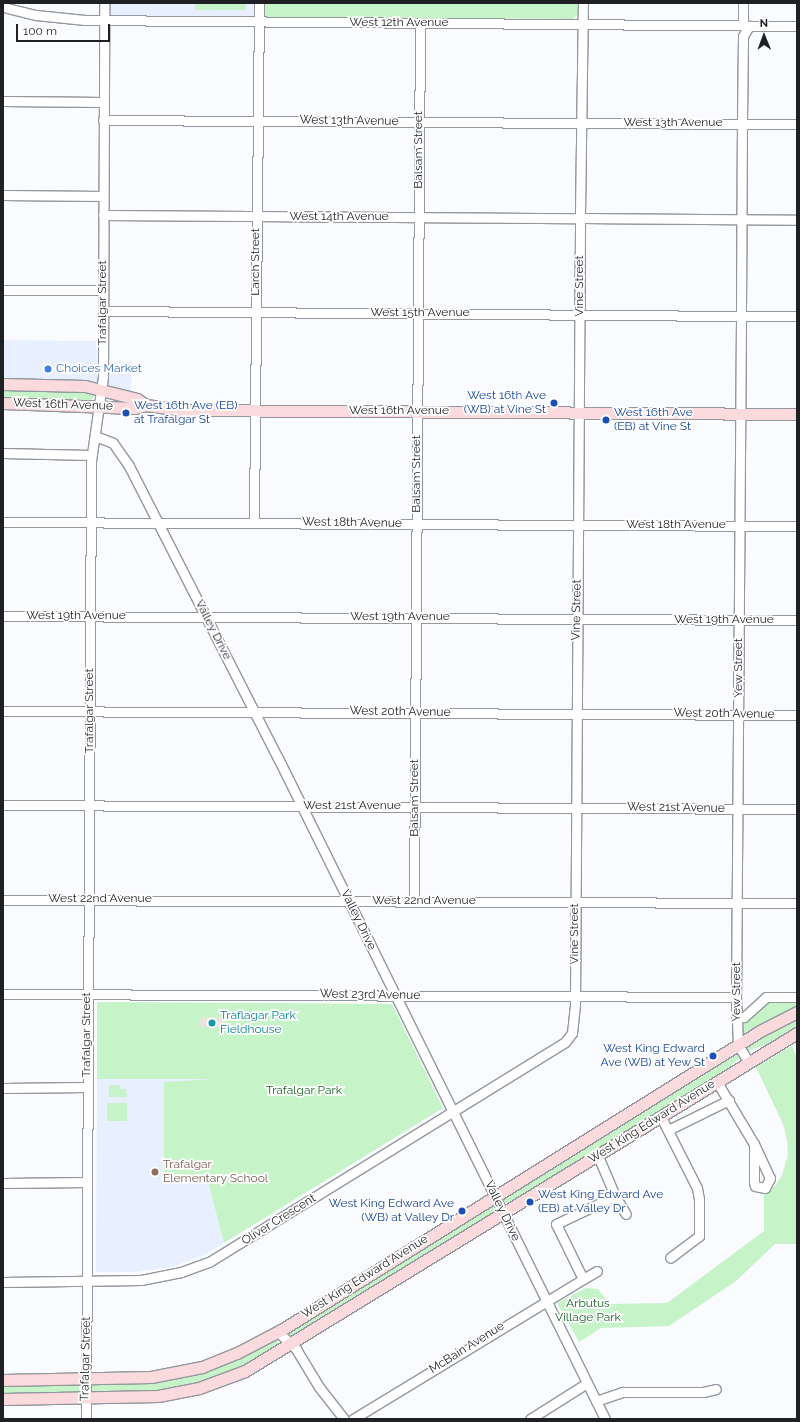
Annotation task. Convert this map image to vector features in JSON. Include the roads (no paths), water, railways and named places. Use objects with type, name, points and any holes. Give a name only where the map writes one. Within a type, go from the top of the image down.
[{"type":"main road","name":"West 16th Avenue","points":[[3,384],[63,384],[101,389],[137,399],[146,405]]},
{"type":"main road","name":"West 16th Avenue","points":[[3,403],[99,405],[135,408],[146,405],[180,410],[797,414]]},
{"type":"main road","name":"West King Edward Avenue","points":[[3,1380],[146,1378],[184,1372],[220,1360],[278,1332],[738,1045],[797,1012]]},
{"type":"main road","name":"West King Edward Avenue","points":[[3,1399],[85,1397],[143,1398],[199,1388],[252,1368],[598,1156],[748,1061],[797,1033]]},
{"type":"street","name":"Trafalgar Street","points":[[86,1419],[91,455],[101,389],[103,312],[104,3]]},
{"type":"street","name":"Larch Street","points":[[254,522],[259,3]]},
{"type":"street","name":"Vine Street","points":[[575,996],[580,218],[583,3]]},
{"type":"street","points":[[742,3],[743,26]]},
{"type":"street","name":"West 12th Avenue","points":[[3,7],[52,17],[104,20],[797,26]]},
{"type":"street","name":"Balsam Street","points":[[414,901],[420,23]]},
{"type":"street","name":"Yew Street","points":[[743,26],[736,1018],[738,1045],[748,1061]]},
{"type":"street","points":[[3,101],[103,102]]},
{"type":"street","name":"West 13th Avenue","points":[[103,120],[797,124]]},
{"type":"street","points":[[3,195],[103,196]]},
{"type":"street","name":"West 14th Avenue","points":[[103,215],[797,220]]},
{"type":"street","points":[[3,290],[103,290]]},
{"type":"street","name":"West 15th Avenue","points":[[103,312],[797,316]]},
{"type":"street","name":"Valley Drive","points":[[95,436],[105,437],[118,448],[206,616],[302,805],[605,1419]]},
{"type":"street","points":[[3,453],[91,455]]},
{"type":"street","name":"West 18th Avenue","points":[[3,522],[156,521],[797,526]]},
{"type":"street","name":"West 19th Avenue","points":[[3,616],[91,615],[797,620]]},
{"type":"street","name":"West 20th Avenue","points":[[3,711],[253,710],[797,715]]},
{"type":"street","name":"West 21st Avenue","points":[[3,805],[302,805],[797,809]]},
{"type":"street","name":"West 22nd Avenue","points":[[3,900],[88,899],[797,903]]},
{"type":"street","name":"West 23rd Avenue","points":[[3,994],[395,994],[736,997]]},
{"type":"street","name":"Oliver Crescent","points":[[3,1282],[87,1281],[162,1277],[209,1262],[565,1042],[574,1029],[575,996]]},
{"type":"street","points":[[736,1018],[744,1017],[766,997],[797,997]]},
{"type":"street","points":[[717,1082],[754,1144]]},
{"type":"street","points":[[3,1088],[87,1087]]},
{"type":"street","points":[[668,1130],[729,1100]]},
{"type":"street","points":[[661,1117],[697,1188],[699,1199],[699,1236],[670,1258]]},
{"type":"street","points":[[598,1156],[615,1196],[626,1214]]},
{"type":"street","points":[[3,1183],[87,1182]]},
{"type":"street","points":[[583,1279],[556,1224],[615,1196]]},
{"type":"street","name":"McBain Avenue","points":[[353,1419],[546,1299],[597,1271]]},
{"type":"street","points":[[278,1332],[291,1345],[344,1419]]},
{"type":"street","points":[[530,1419],[587,1383]]},
{"type":"street","points":[[596,1401],[622,1392],[703,1392],[716,1388]]},
{"type":"place","name":"Choices Market","points":[[48,369]]},
{"type":"place","name":"West 16th Ave (WB) at Vine St","points":[[554,403]]},
{"type":"place","name":"West 16th Ave (EB) at Trafalgar St","points":[[126,413]]},
{"type":"place","name":"West 16th Ave (EB) at Vine St","points":[[606,420]]},
{"type":"place","name":"Traflagar Park Fieldhouse","points":[[212,1023]]},
{"type":"place","name":"West King Edward Ave (WB) at Yew St","points":[[713,1056]]},
{"type":"place","name":"Trafalgar Elementary School","points":[[155,1172]]},
{"type":"place","name":"West King Edward Ave (EB) at Valley Dr","points":[[530,1202]]},
{"type":"place","name":"West King Edward Ave (WB) at Valley Dr","points":[[462,1211]]},
{"type":"park label","name":"Trafalgar Park","points":[[304,1091]]},
{"type":"park label","name":"Arbutus Village Park","points":[[588,1311]]}]
